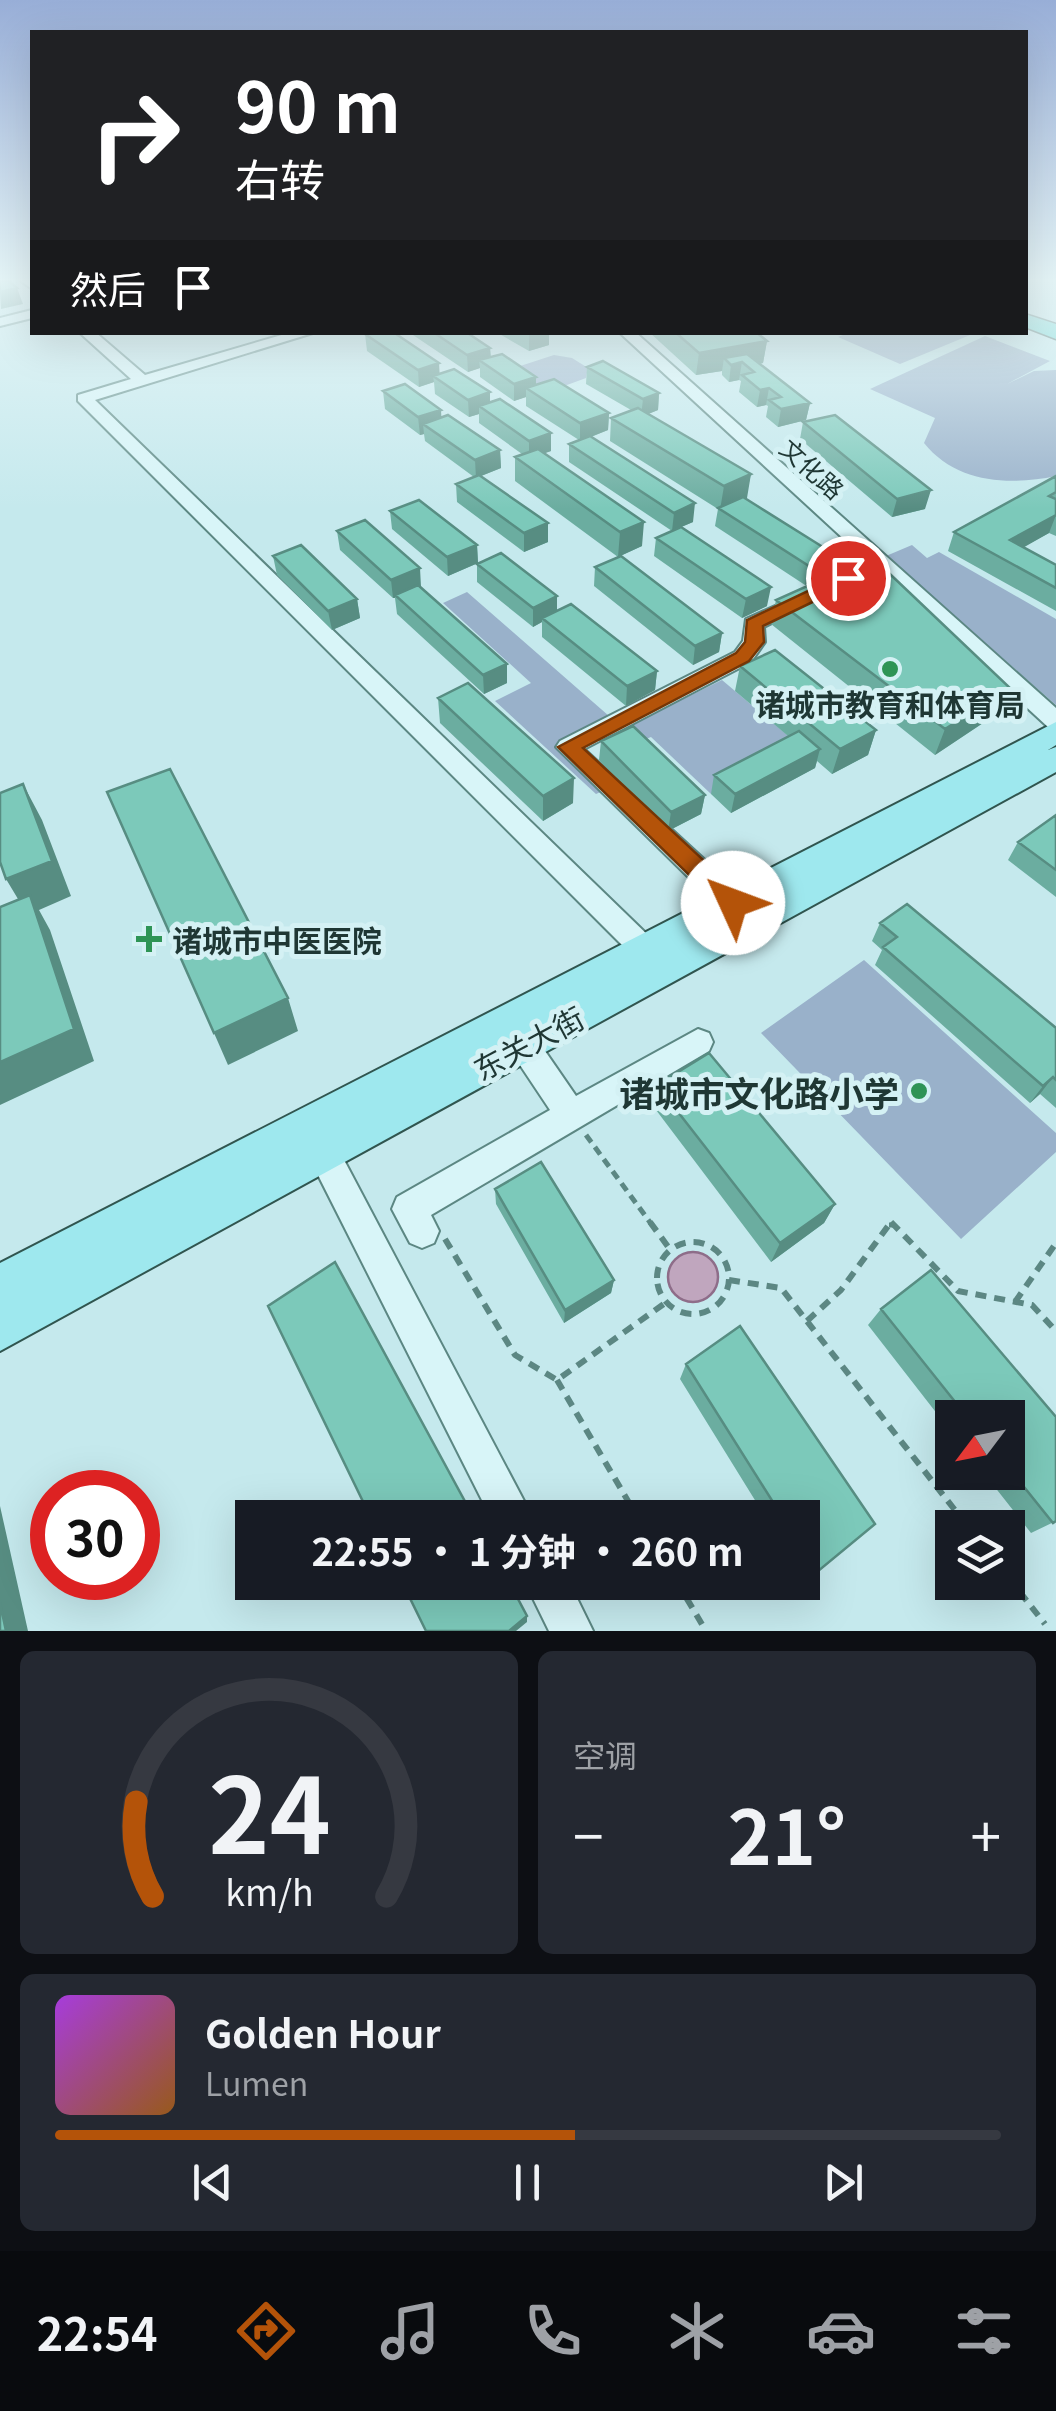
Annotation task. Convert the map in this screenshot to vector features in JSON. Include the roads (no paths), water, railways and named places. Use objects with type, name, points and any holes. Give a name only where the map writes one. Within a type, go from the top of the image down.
[{"type":"main road","name":"东关大街","points":[[0,1288],[1056,732]]},
{"type":"main road","name":"东关大街","points":[[0,1328],[1056,758]]},
{"type":"street","points":[[115,357],[142,381]]},
{"type":"street","points":[[224,357],[84,398],[646,951]]},
{"type":"street","name":"文化路","points":[[652,357],[870,567],[1056,721]]},
{"type":"street","points":[[733,903],[568,747],[742,657],[754,642],[754,624],[825,589]]},
{"type":"street","points":[[422,1216],[571,1115],[698,1042]]},
{"type":"street","points":[[524,1044],[571,1115]]},
{"type":"street","points":[[323,1152],[504,1500]]},
{"type":"street","points":[[556,1600],[572,1631]]},
{"type":"place","name":"诸城市教育和体育局","points":[[890,669]]},
{"type":"place","name":"诸城市中医医院","points":[[149,939]]},
{"type":"place","name":"诸城市文化路小学","points":[[919,1091]]}]
